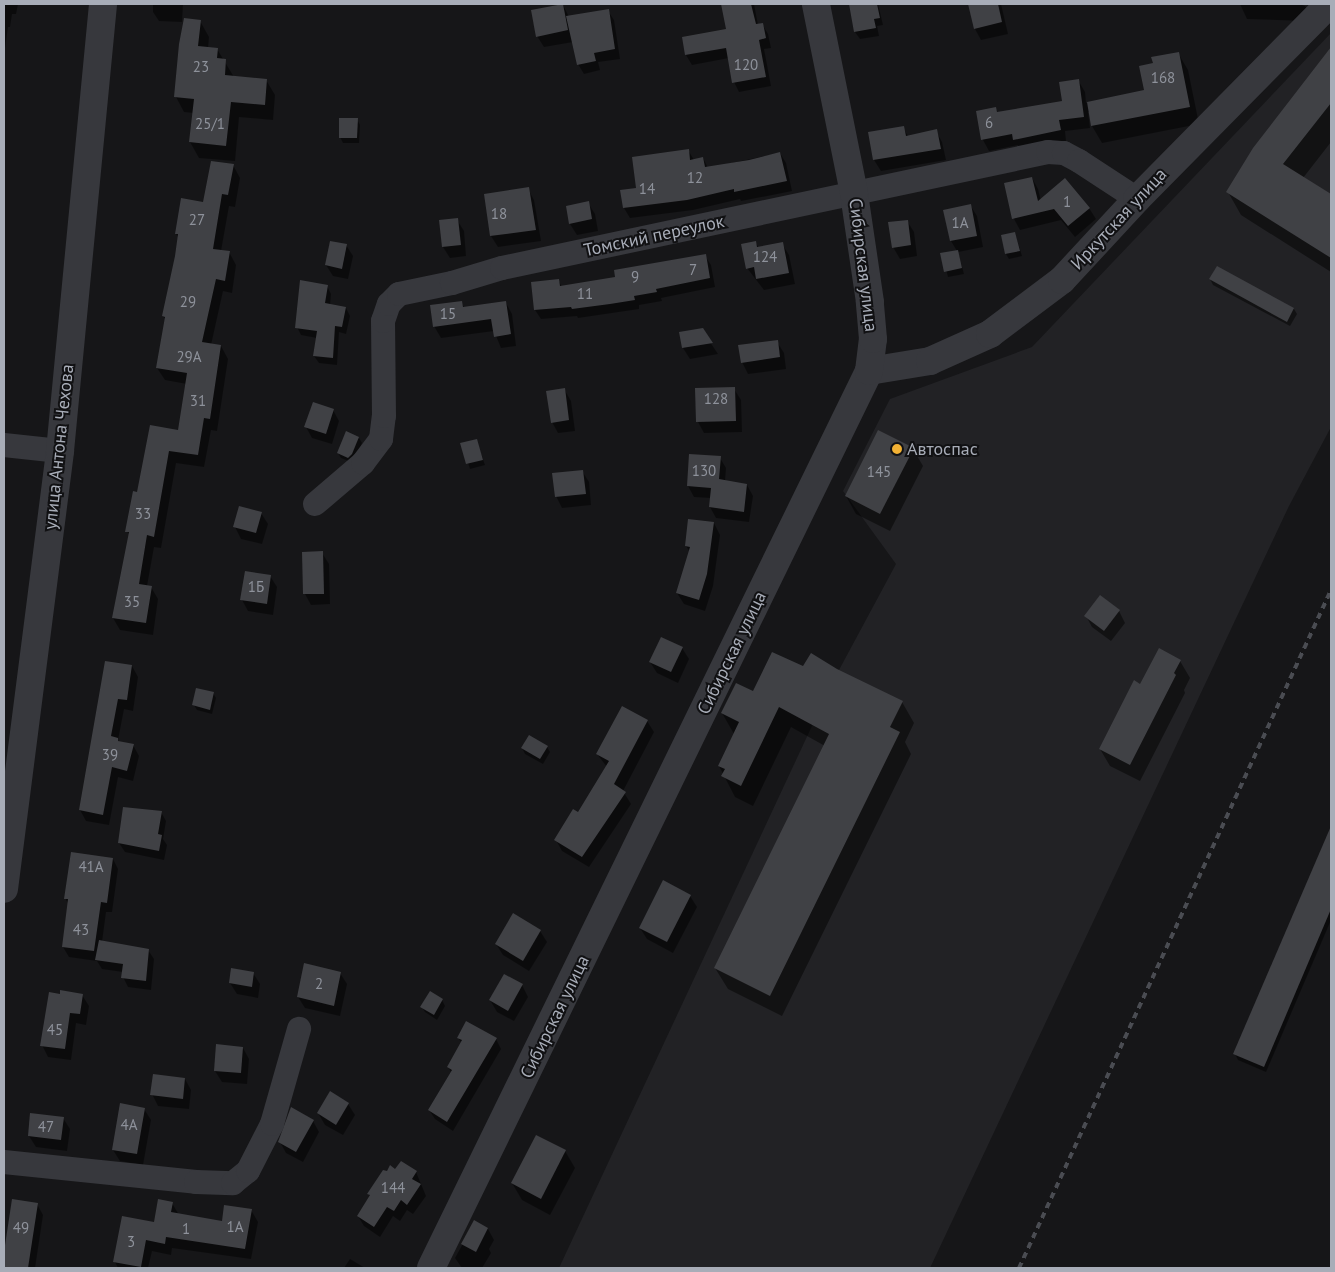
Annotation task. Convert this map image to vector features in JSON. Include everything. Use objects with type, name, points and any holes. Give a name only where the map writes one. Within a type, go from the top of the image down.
[{"type":"street","name":"улица Антона Чехова","points":[[4,889],[60,451],[103,4]]},
{"type":"street","name":"Сибирская улица","points":[[431,1268],[869,371],[873,339],[870,302],[854,193],[816,4]]},
{"type":"street","name":"Иркутская улица","points":[[869,371],[930,361],[990,334],[1062,280],[1137,199],[1329,4]]},
{"type":"street","name":"Томский переулок","points":[[315,504],[363,463],[381,439],[384,416],[383,321],[389,304],[399,294],[452,283],[502,268],[1048,152],[1064,153],[1137,199]]},
{"type":"street","points":[[4,445],[60,451]]},
{"type":"street","points":[[4,1162],[196,1182],[232,1183],[248,1171],[272,1124],[299,1029]]},
{"type":"shaded area","points":[[1331,33],[1331,427],[1289,506],[930,1268],[559,1268],[832,683],[896,564],[843,491],[890,399],[1032,347]]},
{"type":"building","points":[[563,4],[568,30],[536,37],[531,10]]},
{"type":"building","points":[[721,4],[751,4],[756,24],[763,23],[766,38],[759,40],[766,77],[732,83],[726,48],[685,55],[682,37],[726,29]]},
{"type":"building","points":[[849,4],[877,4],[880,18],[874,19],[876,28],[854,32]]},
{"type":"building","points":[[968,4],[998,4],[1002,22],[974,29]]},
{"type":"building","points":[[609,9],[615,49],[594,53],[596,61],[577,65],[566,16]]},
{"type":"building","points":[[184,18],[201,20],[198,46],[218,48],[217,58],[226,59],[225,75],[267,79],[265,105],[231,102],[226,146],[189,142],[194,99],[174,97],[179,44]]},
{"type":"building","points":[[1331,47],[1331,103],[1283,164],[1331,194],[1331,258],[1226,192],[1253,148]]},
{"type":"building","points":[[1179,52],[1190,107],[1091,126],[1087,102],[1144,90],[1139,66],[1153,63],[1151,57]]},
{"type":"building","points":[[1079,79],[1084,117],[1059,120],[1061,130],[1013,140],[1012,134],[981,140],[976,111],[996,107],[997,112],[1062,101],[1059,82]]},
{"type":"building","points":[[339,118],[358,118],[357,138],[339,138]]},
{"type":"building","points":[[904,126],[906,136],[937,129],[941,149],[873,160],[868,132]]},
{"type":"building","points":[[689,149],[690,160],[703,157],[705,167],[749,160],[780,152],[787,181],[734,192],[734,189],[687,200],[623,208],[620,190],[636,188],[632,157]]},
{"type":"building","points":[[211,161],[234,164],[228,195],[222,194],[213,249],[230,251],[225,281],[216,279],[202,342],[221,345],[210,419],[204,418],[198,455],[169,451],[154,537],[147,535],[139,584],[152,586],[146,623],[112,618],[129,532],[125,532],[133,491],[137,492],[150,425],[178,430],[187,373],[156,368],[165,317],[162,316],[175,256],[178,234],[175,234],[181,198],[203,202]]},
{"type":"building","points":[[1032,177],[1038,201],[1065,178],[1090,208],[1068,226],[1054,209],[1012,219],[1004,183]]},
{"type":"building","points":[[529,187],[536,230],[490,236],[484,194]]},
{"type":"building","points":[[589,201],[592,219],[569,224],[566,206]]},
{"type":"building","points":[[971,204],[977,236],[950,241],[943,210]]},
{"type":"building","points":[[458,218],[461,245],[442,247],[439,220]]},
{"type":"building","points":[[908,220],[911,245],[892,248],[888,222]]},
{"type":"building","points":[[1015,232],[1020,251],[1005,254],[1001,235]]},
{"type":"building","points":[[330,241],[347,244],[342,269],[325,265]]},
{"type":"building","points":[[756,241],[757,247],[783,242],[789,273],[756,279],[754,267],[746,269],[741,244]]},
{"type":"building","points":[[958,250],[962,268],[944,272],[940,253]]},
{"type":"building","points":[[706,254],[710,278],[656,289],[657,292],[634,296],[635,300],[572,309],[571,307],[534,310],[531,282],[559,279],[560,286],[615,277],[614,270]]},
{"type":"building","points":[[1217,266],[1294,308],[1287,322],[1209,279]]},
{"type":"building","points":[[300,280],[328,285],[325,303],[346,307],[342,327],[335,326],[333,358],[313,356],[317,331],[295,328]]},
{"type":"building","points":[[462,301],[463,307],[506,301],[511,334],[494,337],[491,319],[433,327],[430,305]]},
{"type":"building","points":[[703,328],[713,343],[682,348],[679,332]]},
{"type":"building","points":[[778,340],[780,357],[741,363],[738,345]]},
{"type":"building","points":[[735,387],[736,421],[696,422],[695,388]]},
{"type":"building","points":[[565,388],[569,420],[551,423],[546,391]]},
{"type":"building","points":[[313,402],[334,409],[326,434],[304,427]]},
{"type":"building","points":[[878,430],[914,448],[880,514],[845,496]]},
{"type":"building","points":[[346,431],[359,437],[352,454],[348,458],[337,453]]},
{"type":"building","points":[[477,439],[483,460],[466,464],[460,443]]},
{"type":"building","points":[[689,454],[721,456],[719,479],[747,484],[744,512],[709,507],[711,488],[687,486]]},
{"type":"building","points":[[583,470],[586,494],[555,497],[552,473]]},
{"type":"building","points":[[239,506],[262,512],[256,533],[233,527]]},
{"type":"building","points":[[688,519],[714,522],[707,574],[699,600],[676,593],[690,547],[685,546]]},
{"type":"building","points":[[323,551],[324,594],[303,594],[302,552]]},
{"type":"building","points":[[245,571],[271,575],[267,604],[240,600]]},
{"type":"building","points":[[1100,595],[1120,610],[1104,631],[1084,616]]},
{"type":"building","points":[[661,637],[683,647],[671,672],[649,662]]},
{"type":"building","points":[[1159,648],[1181,660],[1174,673],[1176,675],[1130,765],[1099,749],[1134,680],[1140,684]]},
{"type":"building","points":[[772,652],[803,666],[811,653],[837,669],[903,701],[890,727],[900,732],[770,996],[714,968],[829,734],[779,707],[741,786],[721,776],[725,769],[718,766],[739,722],[721,713],[736,683],[753,691]]},
{"type":"building","points":[[105,661],[132,665],[127,700],[118,699],[111,736],[118,738],[118,741],[134,744],[127,771],[112,767],[103,815],[79,810]]},
{"type":"building","points":[[196,688],[214,692],[210,710],[192,705]]},
{"type":"building","points":[[622,706],[648,720],[614,784],[626,792],[582,857],[554,840],[573,809],[578,812],[609,761],[596,754]]},
{"type":"building","points":[[529,735],[548,746],[540,759],[521,748]]},
{"type":"building","points":[[123,807],[162,811],[158,834],[162,835],[159,851],[118,843]]},
{"type":"building","points":[[1331,826],[1331,909],[1264,1067],[1233,1054]]},
{"type":"building","points":[[71,852],[113,858],[107,903],[101,902],[94,951],[62,947],[68,899],[64,899]]},
{"type":"building","points":[[663,880],[691,895],[667,942],[639,928]]},
{"type":"building","points":[[513,913],[541,930],[523,961],[495,944]]},
{"type":"building","points":[[99,940],[149,949],[146,981],[121,978],[123,964],[95,960]]},
{"type":"building","points":[[304,963],[341,972],[334,1006],[297,997]]},
{"type":"building","points":[[231,968],[254,972],[252,987],[229,983]]},
{"type":"building","points":[[504,974],[523,984],[508,1011],[489,1000]]},
{"type":"building","points":[[60,990],[83,994],[80,1014],[70,1013],[65,1049],[40,1046],[49,992],[60,994]]},
{"type":"building","points":[[430,991],[443,999],[434,1015],[420,1007]]},
{"type":"building","points":[[466,1021],[497,1038],[447,1122],[428,1110],[452,1070],[447,1067],[462,1040],[457,1038]]},
{"type":"building","points":[[216,1044],[243,1047],[241,1073],[214,1071]]},
{"type":"building","points":[[153,1074],[185,1078],[183,1099],[150,1095]]},
{"type":"building","points":[[330,1091],[349,1103],[336,1125],[317,1113]]},
{"type":"building","points":[[120,1103],[145,1108],[137,1154],[112,1150]]},
{"type":"building","points":[[291,1107],[314,1120],[296,1152],[278,1142]]},
{"type":"building","points":[[30,1113],[64,1117],[61,1140],[28,1136]]},
{"type":"building","points":[[536,1135],[566,1150],[541,1199],[511,1183]]},
{"type":"building","points":[[401,1161],[417,1171],[412,1179],[421,1184],[407,1205],[401,1200],[394,1211],[387,1207],[374,1227],[357,1216],[370,1195],[367,1194],[383,1170],[387,1171],[390,1165],[395,1169]]},
{"type":"building","points":[[12,1199],[38,1203],[28,1268],[4,1268],[4,1252]]},
{"type":"building","points":[[158,1199],[173,1202],[171,1212],[222,1221],[224,1205],[252,1209],[245,1249],[166,1237],[165,1244],[146,1240],[141,1267],[113,1262],[122,1216],[154,1222]]},
{"type":"building","points":[[474,1220],[488,1228],[476,1252],[461,1244]]},
{"type":"railway","points":[[1019,1268],[1331,590]]},
{"type":"place","name":"Автоспас","points":[[897,449]]}]
